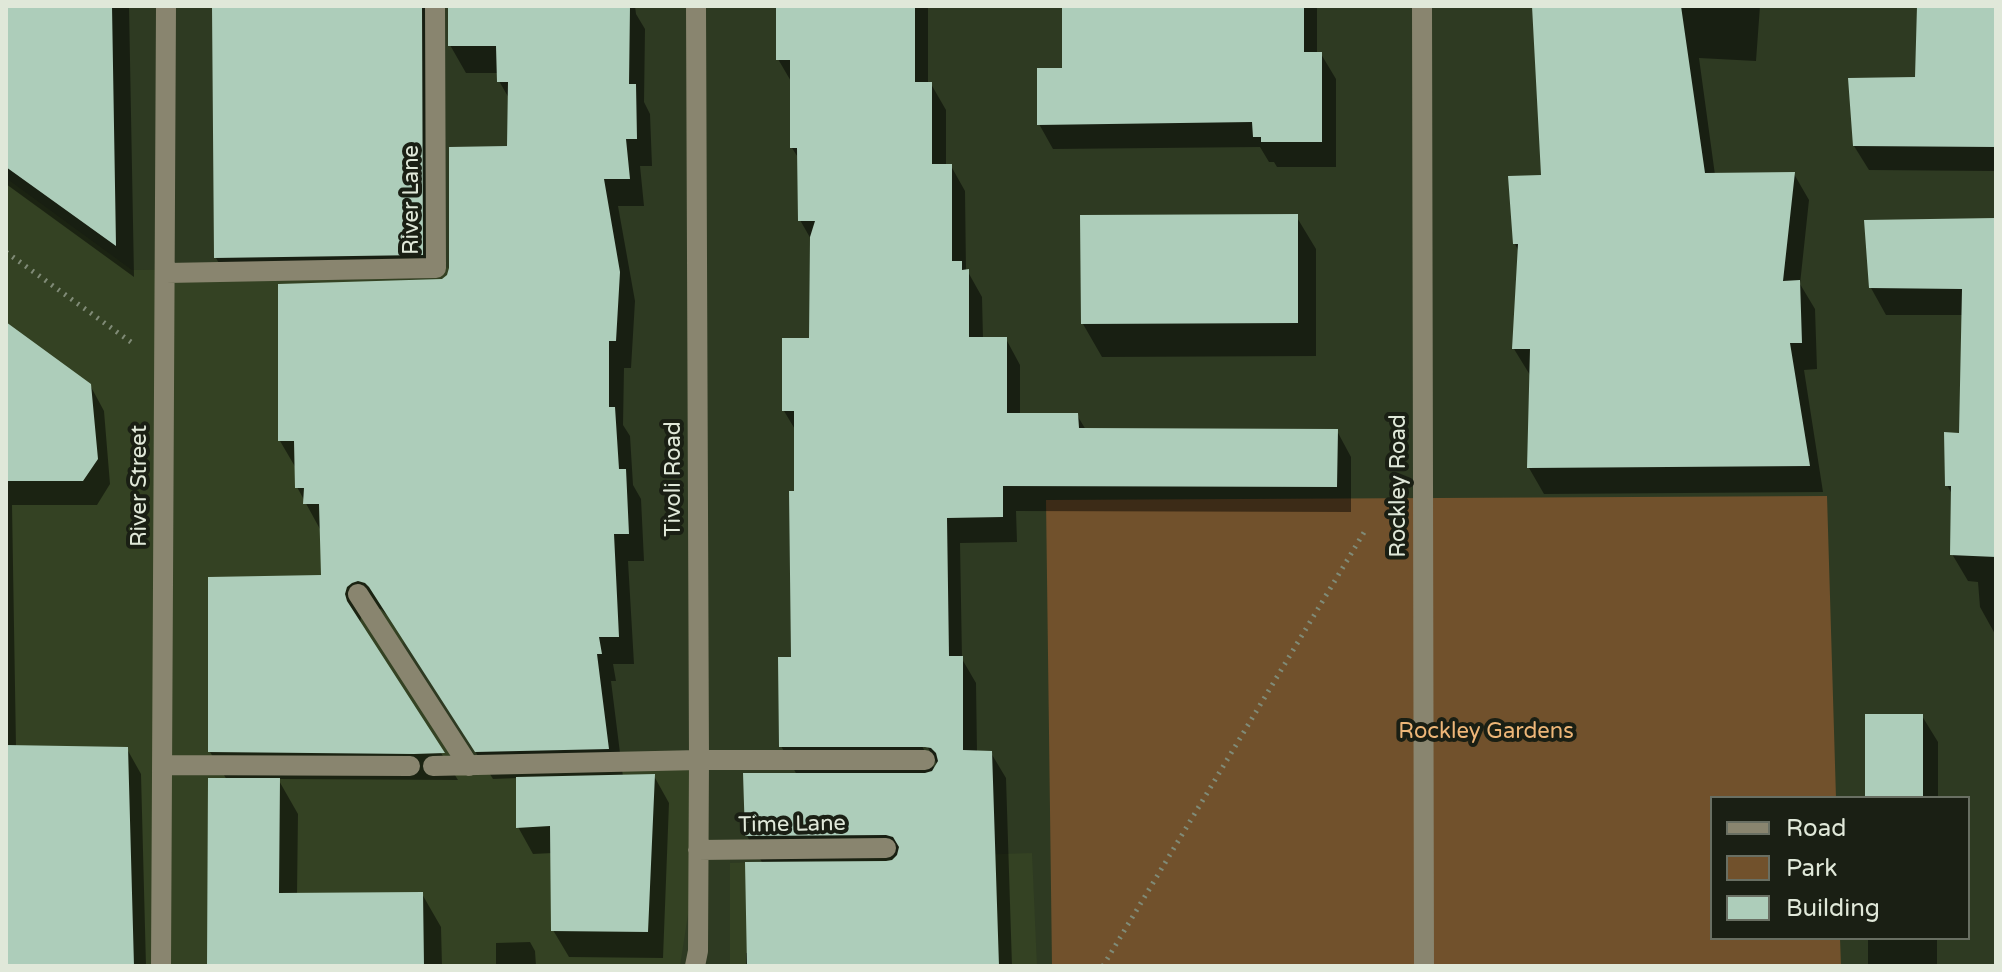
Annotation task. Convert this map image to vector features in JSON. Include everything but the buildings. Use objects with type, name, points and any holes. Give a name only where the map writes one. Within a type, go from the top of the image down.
[{"type":"street","name":"River Street","points":[[161,966],[166,6]]},
{"type":"street","name":"River Lane","points":[[166,273],[436,268],[435,6]]},
{"type":"street","name":"Tivoli Road","points":[[696,6],[698,961]]},
{"type":"street","name":"Rockley Road","points":[[1422,6],[1424,966]]},
{"type":"street","points":[[358,594],[469,766]]},
{"type":"street","points":[[433,766],[699,760],[925,760]]},
{"type":"street","points":[[162,765],[410,766]]},
{"type":"street","name":"Time Lane","points":[[698,850],[886,848]]},
{"type":"path","points":[[6,252],[135,345]]},
{"type":"path","points":[[1103,966],[1366,529]]},
{"type":"shaded area","points":[[6,178],[132,270],[512,267],[400,655],[469,766],[699,760],[698,850],[680,966],[6,966]]},
{"type":"shaded area","points":[[1032,853],[1037,966],[730,966],[730,863]]},
{"type":"green space","name":"Rockley Gardens","points":[[1827,496],[1836,796],[1710,796],[1710,940],[1840,940],[1841,966],[1052,966],[1046,500]]}]
